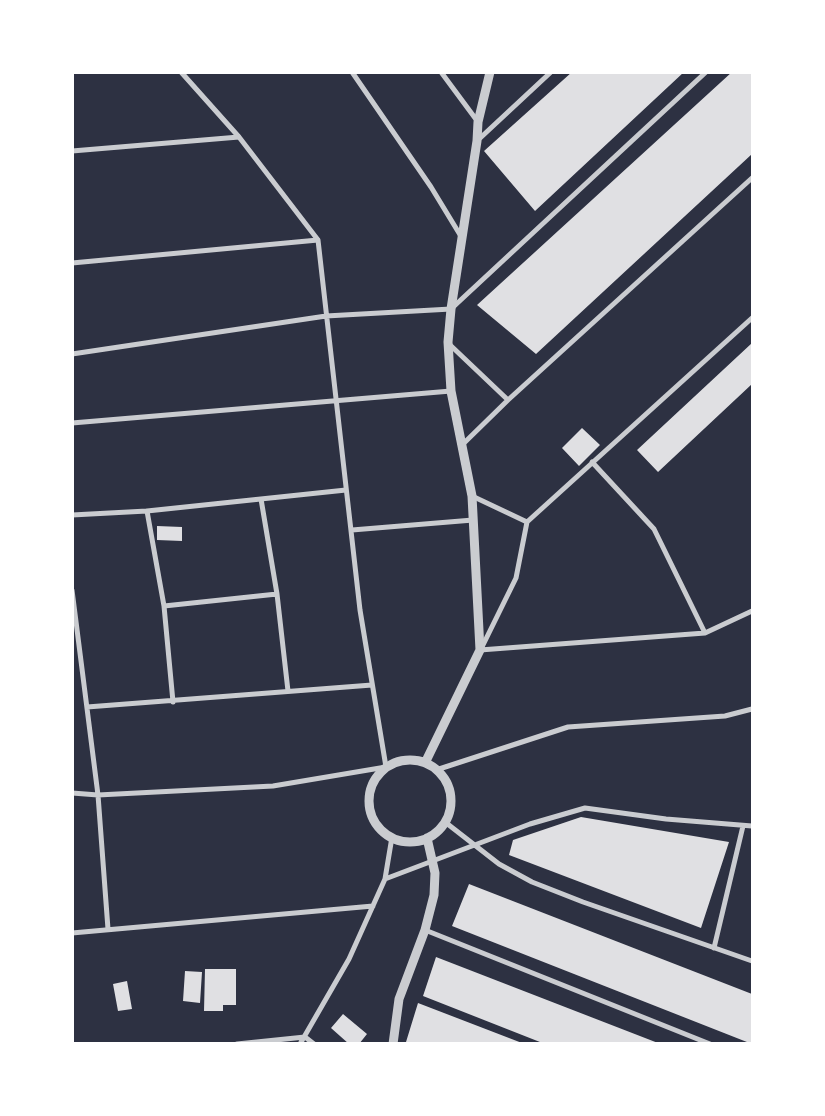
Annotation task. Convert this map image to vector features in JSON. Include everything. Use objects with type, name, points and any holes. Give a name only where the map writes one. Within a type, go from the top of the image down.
[{"type":"street","points":[[72,793],[98,795],[273,786],[386,767],[409,759],[425,763],[445,779],[450,792],[451,805],[445,822],[439,831],[419,841],[398,840],[381,831],[369,804],[373,783],[386,767],[360,610],[318,240],[239,137],[181,72]]},
{"type":"street","points":[[352,72],[431,187],[462,238]]},
{"type":"street","points":[[441,72],[478,122]]},
{"type":"street","points":[[480,650],[472,496],[451,391],[448,342],[478,122],[490,72]]},
{"type":"street","points":[[477,140],[551,72]]},
{"type":"street","points":[[72,354],[326,316],[451,309],[706,72]]},
{"type":"street","points":[[72,151],[239,137]]},
{"type":"street","points":[[462,445],[508,400],[752,178]]},
{"type":"street","points":[[72,262],[318,240]]},
{"type":"street","points":[[425,763],[516,578],[527,522],[752,318]]},
{"type":"street","points":[[448,342],[508,400]]},
{"type":"street","points":[[72,422],[451,391]]},
{"type":"street","points":[[592,462],[654,530],[705,633]]},
{"type":"street","points":[[72,515],[147,511],[346,490]]},
{"type":"street","points":[[472,496],[527,522]]},
{"type":"street","points":[[261,499],[277,594],[288,691]]},
{"type":"street","points":[[147,511],[164,606],[173,702]]},
{"type":"street","points":[[352,530],[473,520]]},
{"type":"street","points":[[72,590],[98,795],[108,929]]},
{"type":"street","points":[[164,606],[277,594]]},
{"type":"street","points":[[480,650],[705,633],[752,611]]},
{"type":"street","points":[[87,707],[173,702],[372,685]]},
{"type":"street","points":[[436,770],[568,727],[725,716],[752,709]]},
{"type":"street","points":[[385,879],[530,824],[585,808],[752,826]]},
{"type":"street","points":[[445,822],[499,864],[532,882],[583,902],[752,961]]},
{"type":"street","points":[[714,948],[743,826]]},
{"type":"street","points":[[300,1044],[349,960],[385,879],[392,837]]},
{"type":"street","points":[[394,1044],[399,999],[425,930],[435,890],[427,838]]},
{"type":"street","points":[[72,934],[108,929],[373,906]]},
{"type":"street","points":[[425,930],[710,1044]]},
{"type":"street","points":[[237,1044],[305,1037],[314,1044]]},
{"type":"building","points":[[572,72],[684,72],[535,211],[484,151]]},
{"type":"building","points":[[732,72],[752,72],[752,154],[536,354],[477,305]]},
{"type":"building","points":[[752,343],[752,384],[658,472],[637,450]]},
{"type":"building","points":[[582,428],[600,445],[579,466],[562,448]]},
{"type":"building","points":[[157,526],[182,527],[182,541],[157,540]]},
{"type":"building","points":[[581,817],[729,842],[701,928],[509,855],[513,840]]},
{"type":"building","points":[[469,884],[752,994],[752,1044],[452,926]]},
{"type":"building","points":[[436,957],[658,1044],[545,1044],[423,996]]},
{"type":"building","points":[[205,969],[236,969],[236,1005],[223,1005],[223,1011],[204,1011]]},
{"type":"building","points":[[185,971],[202,972],[200,1003],[183,1001]]},
{"type":"building","points":[[127,981],[132,1009],[118,1011],[113,984]]},
{"type":"building","points":[[418,1003],[522,1044],[410,1044],[406,1042]]},
{"type":"building","points":[[343,1014],[367,1034],[359,1044],[349,1044],[331,1028]]}]
